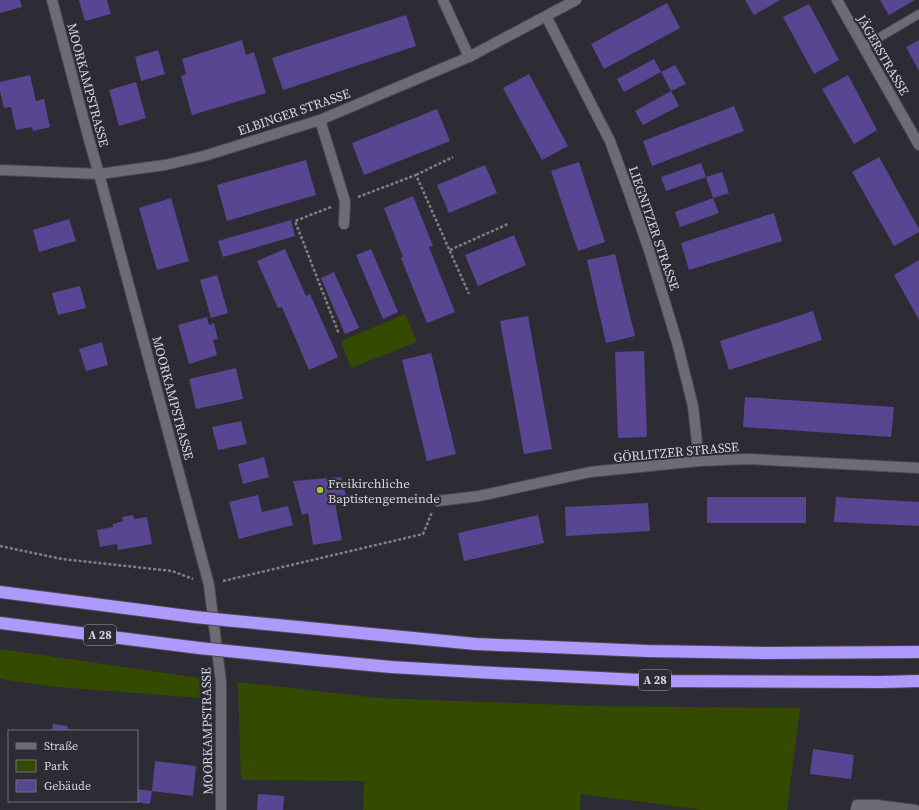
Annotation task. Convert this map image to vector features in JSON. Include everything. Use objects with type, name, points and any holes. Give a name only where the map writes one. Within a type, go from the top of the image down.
[{"type":"highway","name":"A 28","points":[[0,592],[195,617],[484,644],[648,651],[787,653],[919,652]]},
{"type":"highway","name":"A 28","points":[[0,623],[199,648],[391,667],[484,673],[661,681],[919,681]]},
{"type":"street","name":"MOORKAMPSTRASSE","points":[[52,0],[209,585],[221,682],[221,810]]},
{"type":"street","points":[[443,0],[469,57]]},
{"type":"street","name":"ELBINGER STRASSE","points":[[0,170],[99,174],[165,165],[204,156],[320,120],[469,57],[576,0]]},
{"type":"street","name":"JÄGERSTRASSE","points":[[837,0],[919,145]]},
{"type":"street","name":"LIEGNITZER STRASSE","points":[[546,16],[610,141],[649,250],[677,342],[693,406],[699,461]]},
{"type":"street","points":[[320,120],[345,201],[344,224]]},
{"type":"street","name":"GÖRLITZER STRASSE","points":[[438,501],[479,496],[590,472],[699,461],[748,459],[919,468]]},
{"type":"street","points":[[856,810],[857,805],[876,805],[915,810]]},
{"type":"lane","points":[[863,46],[919,14]]},
{"type":"path","points":[[339,334],[295,221],[416,175],[453,157]]},
{"type":"path","points":[[416,175],[469,294]]},
{"type":"path","points":[[450,250],[508,224]]},
{"type":"path","points":[[0,546],[62,559],[172,571],[209,585],[423,534],[438,501]]},
{"type":"green space","points":[[405,314],[417,342],[351,368],[341,341]]},
{"type":"green space","points":[[0,649],[199,678],[200,698],[57,687],[0,679]]},
{"type":"green space","points":[[238,682],[378,698],[594,706],[800,708],[787,810],[704,810],[581,794],[580,810],[363,810],[364,781],[241,780]]},
{"type":"building","points":[[0,0],[20,0],[22,7],[0,13]]},
{"type":"building","points":[[79,0],[107,0],[111,14],[85,21]]},
{"type":"building","points":[[745,0],[780,0],[754,15]]},
{"type":"building","points":[[880,0],[915,0],[889,15]]},
{"type":"building","points":[[667,3],[680,28],[604,69],[591,44]]},
{"type":"building","points":[[809,4],[839,60],[814,74],[783,17]]},
{"type":"building","points":[[406,15],[416,46],[283,90],[272,58]]},
{"type":"building","points":[[242,40],[246,55],[254,52],[266,93],[192,115],[181,76],[186,74],[182,59]]},
{"type":"building","points":[[919,40],[919,71],[906,47]]},
{"type":"building","points":[[158,50],[165,74],[141,81],[135,57]]},
{"type":"building","points":[[654,59],[661,72],[624,92],[617,79]]},
{"type":"building","points":[[675,65],[686,84],[671,91],[661,72]]},
{"type":"building","points":[[529,74],[568,146],[542,160],[503,88]]},
{"type":"building","points":[[30,75],[36,101],[44,99],[50,127],[33,131],[32,127],[16,130],[11,107],[4,108],[0,91],[0,82]]},
{"type":"building","points":[[848,75],[877,130],[854,144],[822,89]]},
{"type":"building","points":[[136,82],[146,118],[119,126],[109,90]]},
{"type":"building","points":[[671,91],[679,106],[643,125],[635,111]]},
{"type":"building","points":[[734,106],[744,131],[652,166],[643,141]]},
{"type":"building","points":[[437,109],[450,141],[364,175],[352,143]]},
{"type":"building","points":[[879,157],[919,229],[919,232],[894,246],[852,172]]},
{"type":"building","points":[[306,160],[316,195],[227,221],[217,185]]},
{"type":"building","points":[[579,162],[605,242],[578,251],[551,171]]},
{"type":"building","points":[[701,163],[706,177],[666,191],[661,177]]},
{"type":"building","points":[[485,165],[497,193],[449,213],[437,185]]},
{"type":"building","points":[[722,172],[729,193],[713,198],[706,177]]},
{"type":"building","points":[[413,196],[433,246],[429,247],[455,312],[427,323],[401,258],[403,257],[384,208]]},
{"type":"building","points":[[171,198],[189,261],[157,270],[139,208]]},
{"type":"building","points":[[713,198],[719,213],[680,227],[675,212]]},
{"type":"building","points":[[774,213],[782,241],[689,270],[681,243]]},
{"type":"building","points":[[69,219],[76,241],[39,252],[33,230]]},
{"type":"building","points":[[291,220],[295,236],[223,257],[218,241]]},
{"type":"building","points":[[514,235],[526,265],[478,286],[465,255]]},
{"type":"building","points":[[285,249],[306,296],[310,294],[338,357],[309,370],[282,307],[278,308],[257,261]]},
{"type":"building","points":[[371,249],[398,312],[383,319],[356,255]]},
{"type":"building","points":[[615,254],[635,336],[606,343],[587,260]]},
{"type":"building","points":[[919,260],[919,320],[894,275]]},
{"type":"building","points":[[334,272],[359,328],[345,334],[321,278]]},
{"type":"building","points":[[217,275],[228,313],[211,318],[200,280]]},
{"type":"building","points":[[80,286],[86,308],[58,315],[52,293]]},
{"type":"building","points":[[813,311],[822,340],[729,370],[720,341]]},
{"type":"building","points":[[528,316],[552,449],[524,454],[500,321]]},
{"type":"building","points":[[207,317],[209,325],[214,323],[218,339],[213,340],[217,355],[189,364],[178,325]]},
{"type":"building","points":[[102,342],[108,365],[86,371],[79,349]]},
{"type":"building","points":[[644,351],[647,437],[618,438],[615,352]]},
{"type":"building","points":[[431,353],[456,454],[427,461],[402,360]]},
{"type":"building","points":[[236,368],[243,399],[196,409],[189,379]]},
{"type":"building","points":[[745,397],[894,407],[891,437],[743,427]]},
{"type":"building","points":[[241,421],[247,444],[218,450],[212,427]]},
{"type":"building","points":[[264,457],[269,477],[243,484],[238,464]]},
{"type":"building","points":[[341,477],[347,499],[335,503],[342,540],[313,545],[308,513],[302,515],[293,481]]},
{"type":"building","points":[[258,495],[262,512],[288,506],[293,525],[239,539],[229,502]]},
{"type":"building","points":[[707,497],[806,497],[806,523],[707,523]]},
{"type":"building","points":[[836,497],[919,502],[919,526],[834,522]]},
{"type":"building","points":[[648,503],[650,531],[566,536],[565,507]]},
{"type":"building","points":[[133,515],[134,519],[147,517],[152,544],[118,550],[117,544],[100,547],[97,530],[113,527],[113,524],[123,521],[122,517]]},
{"type":"building","points":[[538,515],[544,543],[464,561],[458,533]]},
{"type":"building","points":[[53,724],[68,726],[67,729],[82,730],[52,730]]},
{"type":"building","points":[[813,749],[854,755],[851,779],[810,774]]},
{"type":"building","points":[[155,761],[196,766],[193,796],[152,791]]},
{"type":"building","points":[[138,789],[152,791],[150,804],[133,802],[138,802]]},
{"type":"building","points":[[258,794],[284,796],[283,810],[257,810]]},
{"type":"place","name":"Freikirchliche Baptistengemeinde","points":[[320,490]]}]
